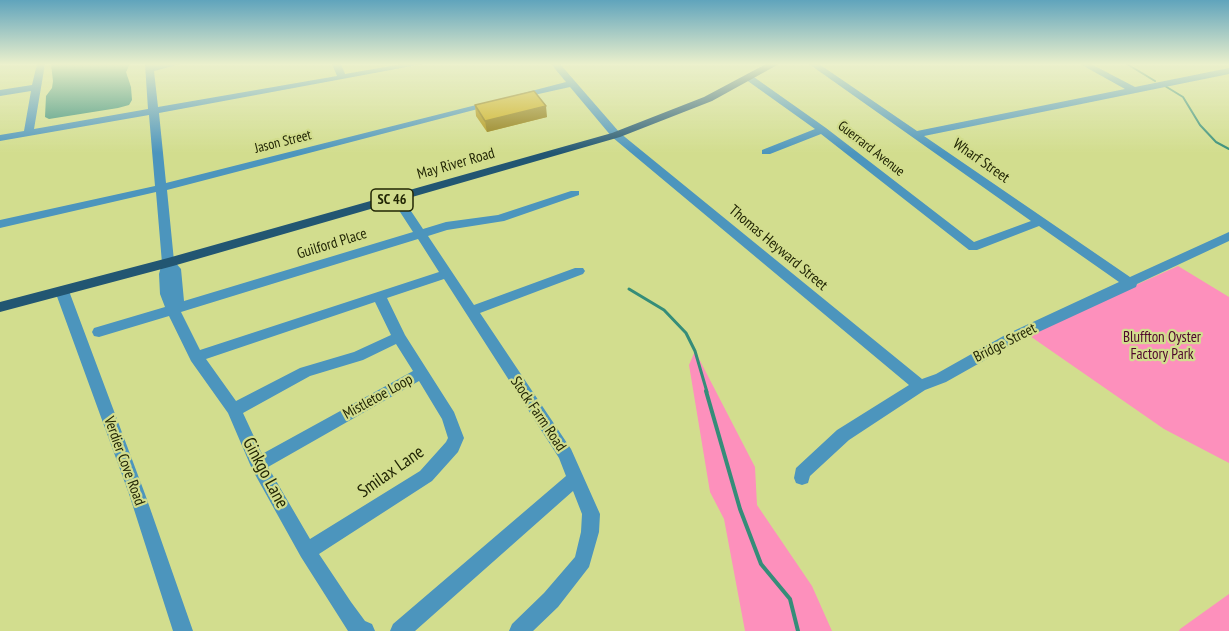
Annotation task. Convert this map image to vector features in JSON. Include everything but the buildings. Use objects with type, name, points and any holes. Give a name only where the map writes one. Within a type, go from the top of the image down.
[{"type":"main road","name":"May River Road","points":[[0,307],[168,263],[616,135],[718,93]]},
{"type":"street","points":[[28,134],[36,93]]},
{"type":"street","name":"Ginkgo Lane","points":[[151,93],[168,263],[165,274],[166,294],[196,357],[234,410],[258,464],[308,551],[344,609],[358,628],[365,631]]},
{"type":"street","points":[[0,138],[256,93]]},
{"type":"street","name":"Jason Street","points":[[0,224],[160,188],[532,93]]},
{"type":"street","name":"Thomas Heyward Street","points":[[582,93],[616,135],[920,386]]},
{"type":"street","name":"Guerrard Avenue","points":[[771,93],[973,247],[1040,222]]},
{"type":"street","name":"Wharf Street","points":[[855,93],[1131,284]]},
{"type":"street","points":[[914,135],[1123,93]]},
{"type":"street","points":[[766,152],[822,130]]},
{"type":"street","name":"Guilford Place","points":[[99,332],[446,226],[500,218],[575,193]]},
{"type":"street","name":"Stock Farm Road","points":[[397,198],[565,454],[591,514],[590,532],[583,561],[551,600],[519,631]]},
{"type":"street","name":"Bridge Street","points":[[802,478],[802,473],[843,435],[920,386],[941,378],[1012,338],[1228,238]]},
{"type":"street","points":[[470,312],[579,271]]},
{"type":"street","points":[[196,357],[445,274]]},
{"type":"street","name":"Verdier Cove Road","points":[[62,291],[137,494],[183,631]]},
{"type":"street","name":"Mistletoe Loop","points":[[258,464],[422,373],[399,337],[379,296]]},
{"type":"street","points":[[234,410],[305,372],[358,356],[399,337]]},
{"type":"street","name":"Smilax Lane","points":[[308,551],[426,476],[453,447],[456,438],[448,417],[422,373]]},
{"type":"street","points":[[400,631],[576,478]]},
{"type":"green space","name":"Bluffton Oyster Factory Park","points":[[1178,266],[1229,297],[1229,463],[1164,429],[1027,334]]},
{"type":"green space","points":[[695,351],[755,467],[757,505],[812,586],[832,631],[745,631],[724,519],[710,492],[689,365]]},
{"type":"green space","points":[[1229,594],[1229,631],[1179,631],[1180,629]]},
{"type":"water","points":[[48,93],[131,93],[132,100],[129,105],[118,108],[49,119],[45,117]]},
{"type":"waterway","points":[[1177,93],[1183,97],[1200,125],[1216,142],[1229,149]]},
{"type":"waterway","points":[[629,289],[664,310],[686,333],[695,351],[707,392]]},
{"type":"waterway","points":[[706,391],[740,509],[761,564],[790,599],[798,631]]}]
